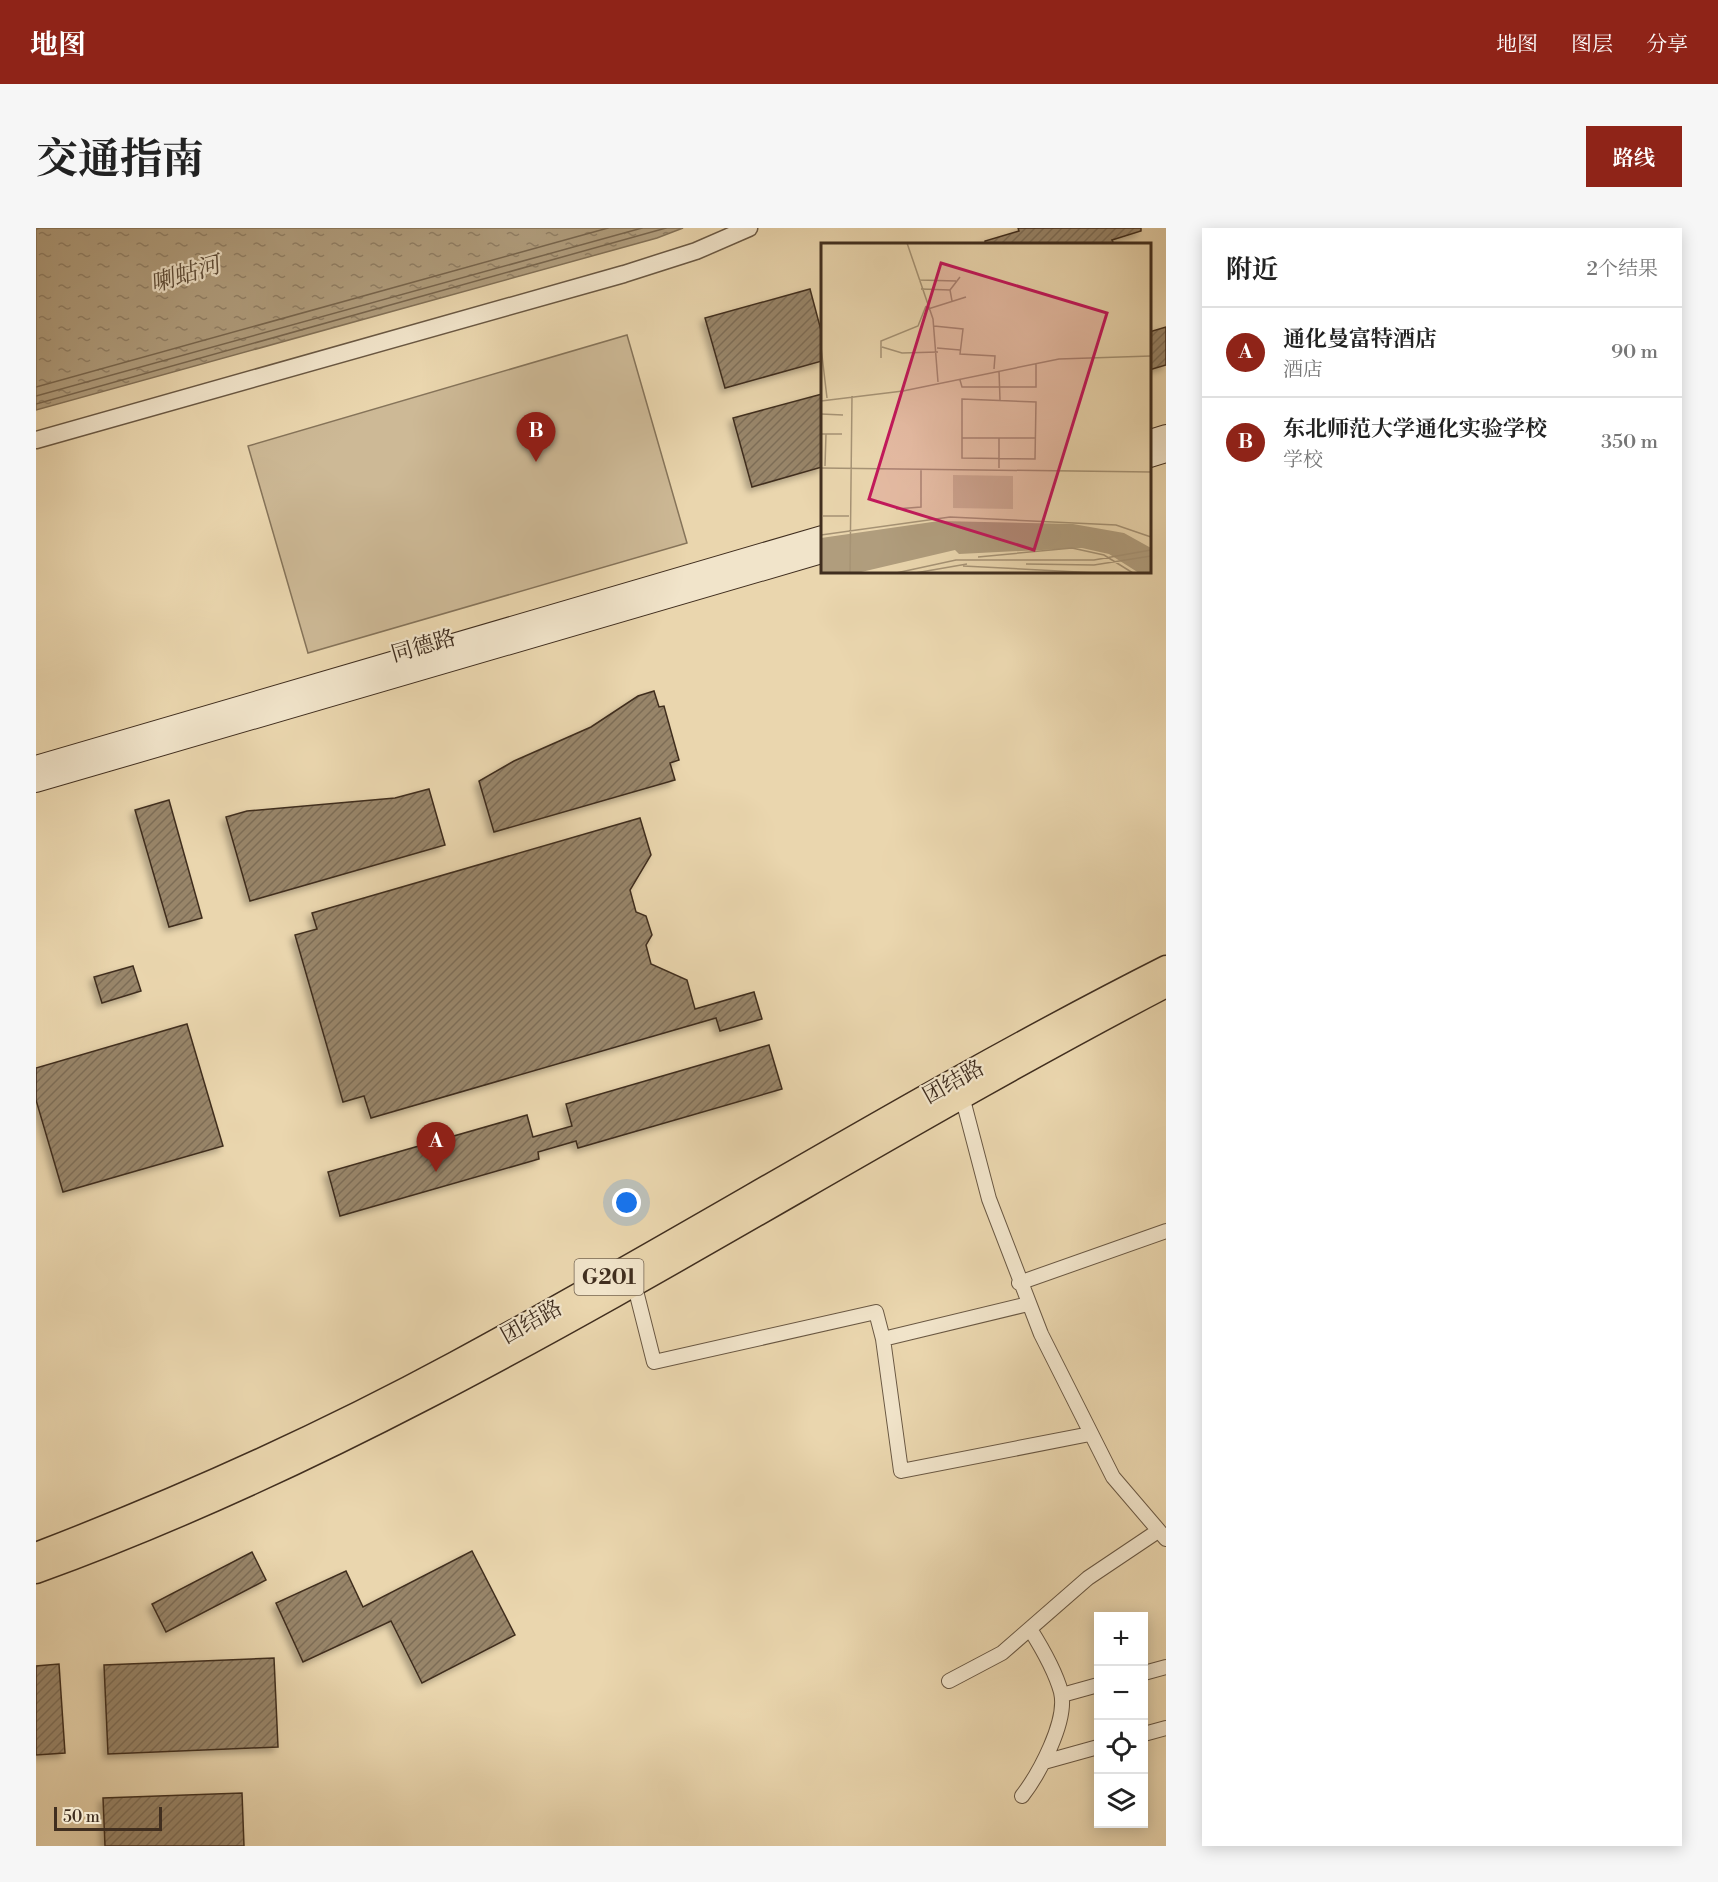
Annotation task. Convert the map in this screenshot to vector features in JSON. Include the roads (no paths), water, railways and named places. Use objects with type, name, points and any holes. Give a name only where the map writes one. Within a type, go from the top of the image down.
[{"type":"highway","name":"团结路","points":[[36,1554],[245,1468],[414,1385],[522,1327],[989,1061],[1166,967]]},
{"type":"highway","name":"团结路","points":[[36,1572],[183,1514],[321,1451],[462,1380],[962,1096],[1166,986]]},
{"type":"main road","points":[[1151,439],[1166,435]]},
{"type":"main road","points":[[1151,456],[1166,452]]},
{"type":"main road","name":"同德路","points":[[36,765],[821,536]]},
{"type":"main road","name":"同德路","points":[[36,783],[821,553]]},
{"type":"street","points":[[36,440],[624,274],[696,251],[748,228]]},
{"type":"street","points":[[949,1681],[1002,1653],[1088,1578],[1162,1535],[1113,1477],[1028,1304],[989,1199],[962,1096]]},
{"type":"street","points":[[1019,1283],[1166,1231]]},
{"type":"street","points":[[634,1283],[654,1362],[876,1312],[883,1339],[901,1471],[1090,1434]]},
{"type":"street","points":[[883,1339],[1028,1304]]},
{"type":"street","points":[[1022,1796],[1039,1774],[1056,1733],[1062,1695],[1030,1629]]},
{"type":"street","points":[[1148,1672],[1166,1667]]},
{"type":"street","points":[[1062,1695],[1094,1686]]},
{"type":"street","points":[[1148,1733],[1166,1728]]},
{"type":"street","points":[[1044,1762],[1094,1748]]},
{"type":"water","name":"喇蛄河","points":[[683,228],[657,238],[36,410],[36,229]]},
{"type":"place","name":"东北师范大学通化实验学校","points":[[536,462]]},
{"type":"place","name":"通化曼富特酒店","points":[[436,1172]]}]
